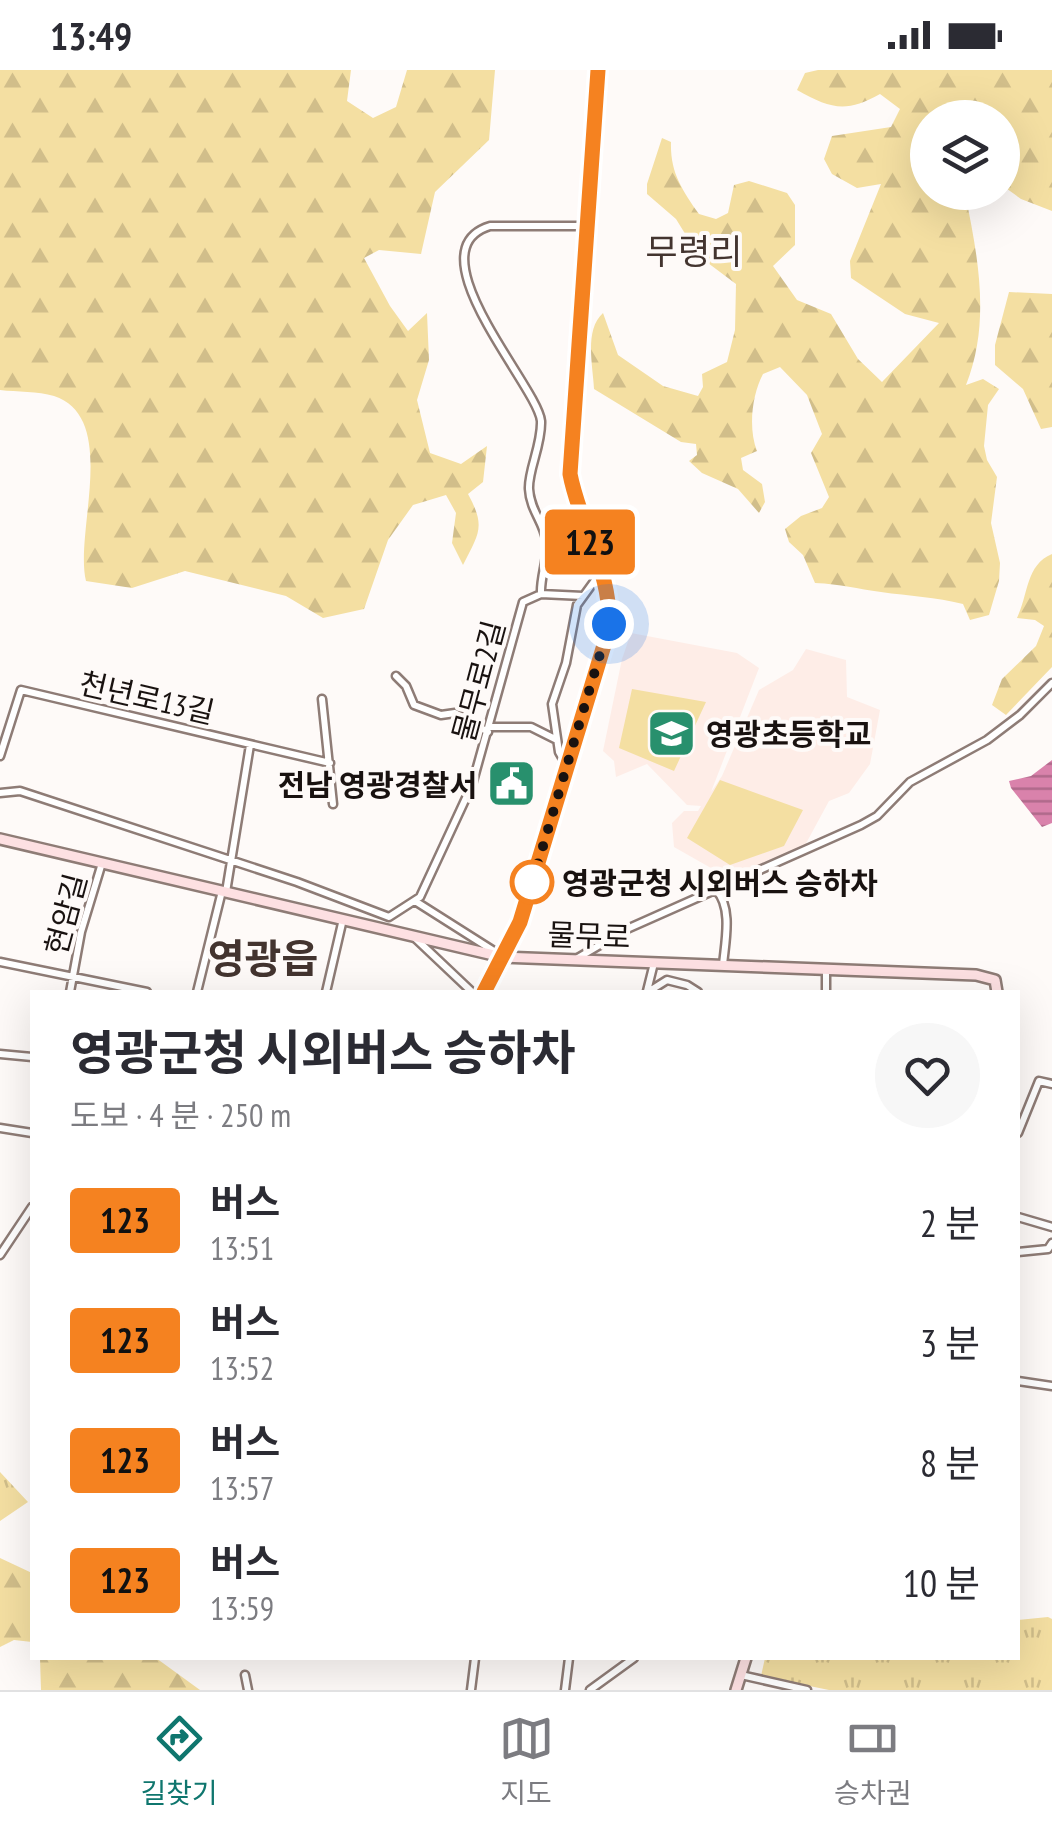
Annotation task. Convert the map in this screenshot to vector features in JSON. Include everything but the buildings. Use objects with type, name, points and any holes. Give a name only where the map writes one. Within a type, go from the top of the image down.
[{"type":"main road","name":"물무로","points":[[0,839],[502,957],[988,976],[998,985],[997,990]]},
{"type":"main road","points":[[736,1690],[745,1660]]},
{"type":"street","points":[[485,990],[520,922],[608,632],[611,611],[570,474],[598,70]]},
{"type":"street","name":"물무로2길","points":[[415,901],[430,880],[472,785],[523,602],[541,594],[546,537],[532,510],[528,484],[538,455],[541,418],[488,330],[470,284],[466,262],[469,243],[479,230],[490,226],[590,226]]},
{"type":"street","points":[[567,767],[559,752],[552,704],[566,663],[577,605],[601,572]]},
{"type":"street","points":[[541,594],[583,596]]},
{"type":"street","points":[[396,676],[406,686],[414,705],[440,714],[456,713],[489,730],[531,727],[557,740]]},
{"type":"street","points":[[575,960],[627,929],[862,825],[910,782],[987,740],[1052,683]]},
{"type":"street","name":"천년로13길","points":[[0,756],[21,690],[330,762]]},
{"type":"street","points":[[322,699],[333,804]]},
{"type":"street","points":[[197,990],[231,861],[250,745]]},
{"type":"street","points":[[0,793],[20,792],[389,917],[415,901],[502,957]]},
{"type":"street","name":"현암길","points":[[72,977],[102,863]]},
{"type":"street","points":[[716,890],[722,896],[726,915],[723,965]]},
{"type":"street","points":[[326,990],[343,920]]},
{"type":"street","points":[[412,936],[470,990]]},
{"type":"street","name":"현암길","points":[[0,962],[137,990]]},
{"type":"street","points":[[648,990],[654,963]]},
{"type":"street","points":[[826,969],[826,990]]},
{"type":"street","points":[[70,990],[72,977]]},
{"type":"street","points":[[651,990],[667,980],[695,990]]},
{"type":"street","points":[[0,1054],[30,1058]]},
{"type":"street","points":[[1020,1128],[1040,1081],[1052,1084]]},
{"type":"street","points":[[0,1128],[30,1133]]},
{"type":"street","points":[[0,1255],[30,1210]]},
{"type":"street","points":[[1020,1217],[1052,1227]]},
{"type":"street","points":[[1020,1252],[1048,1249],[1052,1243]]},
{"type":"street","points":[[1020,1381],[1052,1386]]},
{"type":"street","points":[[471,1690],[475,1660]]},
{"type":"street","points":[[565,1690],[569,1660]]},
{"type":"street","points":[[590,1690],[631,1660]]},
{"type":"street","points":[[245,1675],[248,1690]]},
{"type":"street","points":[[740,1676],[807,1690]]},
{"type":"shaded area","points":[[631,633],[737,653],[759,668],[711,792],[722,776],[759,690],[793,670],[806,649],[846,660],[847,697],[880,710],[870,764],[849,793],[829,801],[803,849],[736,876],[718,872],[674,847],[672,823],[684,811],[698,811],[701,806],[687,805],[647,764],[616,777],[614,761],[603,751]]},
{"type":"shaded area","points":[[1052,760],[1052,823],[1042,827],[1009,781],[1031,776]]},
{"type":"green space","points":[[0,70],[351,70],[347,101],[373,118],[396,107],[407,70],[495,70],[489,140],[435,192],[421,254],[379,250],[364,258],[408,331],[427,313],[429,360],[417,400],[430,453],[461,464],[487,446],[483,482],[468,494],[479,523],[463,565],[452,543],[456,513],[446,495],[413,505],[388,540],[364,609],[323,618],[286,596],[185,571],[132,588],[86,581],[90,451],[85,427],[74,408],[54,396],[0,390]]},
{"type":"green space","points":[[1052,70],[1052,211],[1020,198],[1020,100],[910,100],[910,210],[968,210],[978,265],[980,313],[974,361],[966,385],[983,379],[999,389],[988,405],[984,446],[997,477],[991,523],[1000,563],[989,615],[970,620],[963,604],[815,583],[803,555],[789,542],[785,529],[801,516],[822,508],[829,497],[811,453],[822,434],[807,395],[780,367],[763,374],[759,382],[752,422],[757,451],[741,458],[743,470],[762,484],[765,502],[759,513],[738,489],[702,473],[689,461],[697,455],[696,444],[681,442],[594,389],[593,329],[603,313],[618,355],[663,386],[698,396],[703,387],[702,374],[727,362],[735,330],[736,284],[708,263],[676,219],[647,194],[662,138],[671,142],[678,180],[699,214],[716,219],[728,213],[734,185],[749,181],[787,193],[795,205],[795,245],[773,266],[797,300],[831,314],[858,359],[882,382],[939,323],[905,314],[851,278],[850,261],[881,184],[857,188],[832,174],[824,159],[832,136],[891,127],[900,109],[880,94],[848,106],[829,105],[797,90],[805,73]]},
{"type":"green space","points":[[1009,292],[1052,294],[1052,427],[1041,429],[1023,389],[995,365],[995,345]]},
{"type":"green space","points":[[1052,554],[1052,667],[1006,715],[992,705],[1002,679],[1036,646],[1044,626],[1035,620],[1017,618],[1032,573]]},
{"type":"green space","points":[[632,689],[706,702],[674,771],[619,748]]},
{"type":"green space","points":[[720,780],[803,810],[784,846],[730,865],[687,838]]},
{"type":"green space","points":[[0,1472],[28,1502],[0,1521]]},
{"type":"green space","points":[[0,1558],[30,1572],[30,1642],[14,1640],[0,1647]]},
{"type":"green space","points":[[1052,1619],[1052,1690],[829,1690],[761,1676],[765,1660],[1020,1660],[1020,1620]]},
{"type":"green space","points":[[40,1660],[159,1660],[200,1690],[41,1690]]},
{"type":"bus line","name":"123","points":[[485,990],[520,922],[608,632],[611,611],[570,474],[598,70]]},
{"type":"place","name":"영광초등학교","points":[[671,733]]},
{"type":"place","name":"전남 영광경찰서","points":[[512,784]]},
{"type":"place","name":"영광군청 시외버스 승하차","points":[[532,882]]},
{"type":"district","name":"무령리","points":[[694,251]]},
{"type":"district","name":"영광읍","points":[[263,958]]},
{"type":"route","points":[[532,882],[530,890],[609,624]]}]
